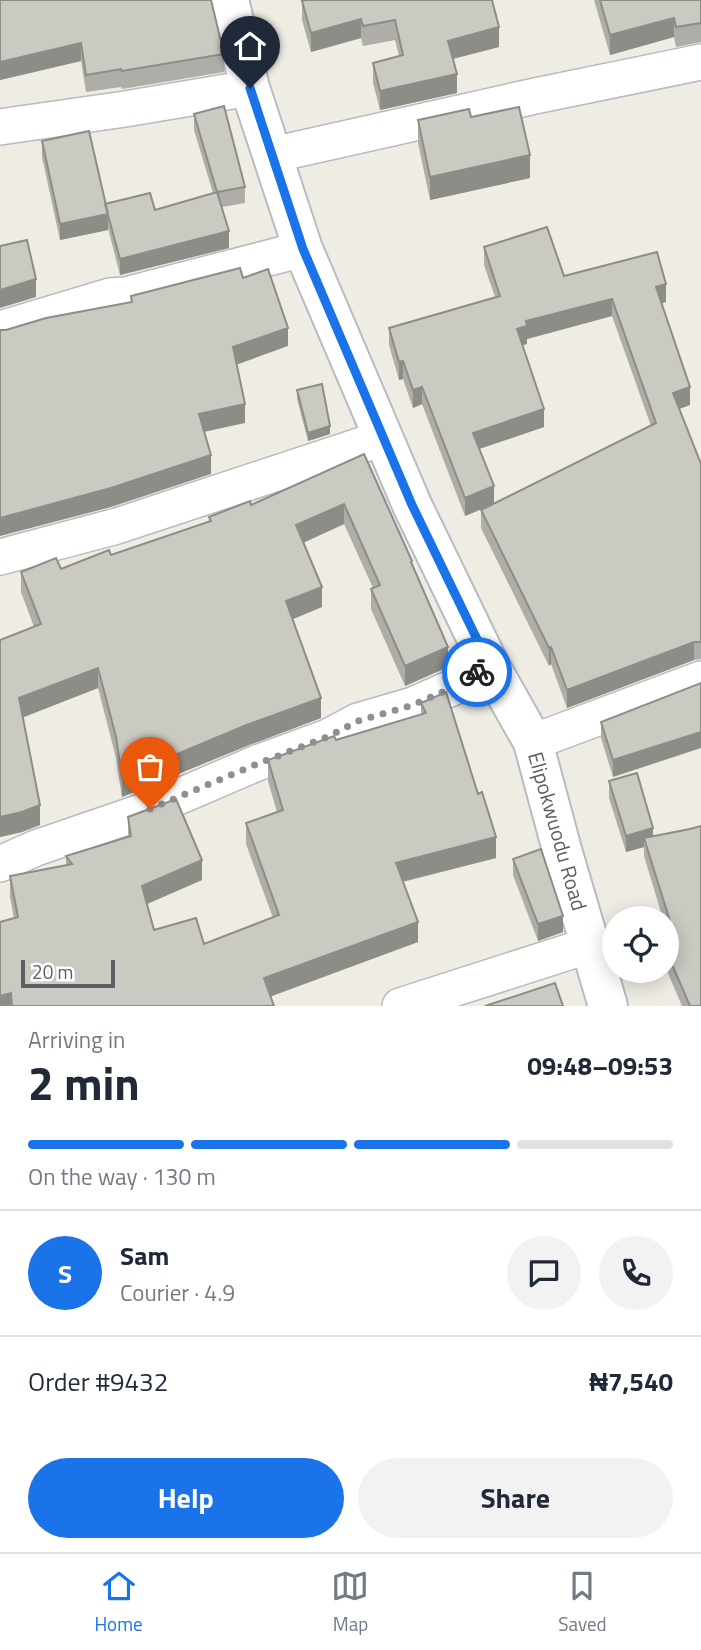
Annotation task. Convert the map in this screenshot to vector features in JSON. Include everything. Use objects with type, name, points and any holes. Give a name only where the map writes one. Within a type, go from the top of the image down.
[{"type":"street","name":"Elipokwuodu Road","points":[[229,0],[250,88],[303,249],[412,505],[489,664],[533,743],[608,1006]]},
{"type":"street","points":[[272,155],[701,62]]},
{"type":"street","points":[[0,127],[250,88]]},
{"type":"street","points":[[0,329],[110,296],[126,295],[303,249]]},
{"type":"street","points":[[0,557],[117,526],[383,438]]},
{"type":"street","points":[[0,864],[36,848],[150,809],[327,737],[358,721],[413,705],[456,686],[489,664]]},
{"type":"street","points":[[533,743],[701,680]]},
{"type":"street","points":[[400,1006],[590,945]]},
{"type":"building","points":[[0,0],[211,0],[224,54],[86,75],[81,43],[0,62]]},
{"type":"building","points":[[492,0],[499,27],[448,41],[457,74],[380,91],[373,63],[403,55],[395,20],[363,26],[361,19],[311,33],[302,1]]},
{"type":"building","points":[[600,0],[701,0],[701,23],[676,27],[674,18],[610,35]]},
{"type":"building","points":[[224,106],[245,187],[217,192],[194,114]]},
{"type":"building","points":[[519,107],[530,155],[430,177],[418,120],[469,109],[471,117]]},
{"type":"building","points":[[89,131],[108,214],[60,224],[42,141]]},
{"type":"building","points":[[217,192],[229,231],[120,259],[105,204],[150,193],[155,210]]},
{"type":"building","points":[[547,227],[564,276],[657,252],[666,284],[656,287],[690,387],[673,393],[701,464],[701,642],[694,642],[567,690],[551,647],[549,648],[481,510],[656,423],[612,299],[526,321],[527,326],[517,329],[544,409],[473,433],[494,486],[465,498],[422,387],[413,390],[403,361],[399,362],[389,328],[500,296],[484,247]]},
{"type":"building","points":[[27,240],[36,279],[0,290],[0,246]]},
{"type":"building","points":[[240,268],[243,278],[268,269],[288,328],[233,347],[245,404],[199,414],[211,455],[111,488],[0,518],[0,330],[46,318],[132,302],[131,296]]},
{"type":"building","points":[[322,384],[330,426],[308,433],[297,390]]},
{"type":"building","points":[[364,454],[448,647],[405,666],[371,589],[380,585],[344,504],[296,525],[322,587],[286,601],[321,698],[249,724],[122,777],[116,737],[98,668],[19,698],[40,805],[0,817],[0,640],[41,624],[21,572],[56,558],[61,569],[109,550],[111,555],[211,521],[209,517],[250,501],[251,505]]},
{"type":"building","points":[[701,683],[701,732],[613,760],[601,722]]},
{"type":"building","points":[[446,692],[478,794],[482,792],[496,837],[396,863],[418,922],[264,978],[274,1006],[12,1006],[11,993],[0,996],[0,922],[18,917],[10,876],[72,864],[66,856],[131,836],[128,817],[176,799],[202,860],[142,886],[154,930],[196,918],[204,944],[279,915],[246,823],[283,810],[268,760],[334,736],[336,740],[426,713],[421,703]]},
{"type":"building","points":[[637,773],[653,828],[626,836],[609,781]]},
{"type":"building","points":[[701,826],[701,1006],[690,1006],[679,981],[679,906],[665,906],[644,838]]},
{"type":"building","points":[[541,849],[563,916],[538,924],[513,859]]},
{"type":"building","points":[[555,983],[563,1006],[485,1006]]},
{"type":"way so far","points":[[150,809],[327,737],[358,721],[413,705],[456,686],[477,672]]},
{"type":"route","points":[[250,88],[303,249],[412,505],[489,664],[477,672]]}]
